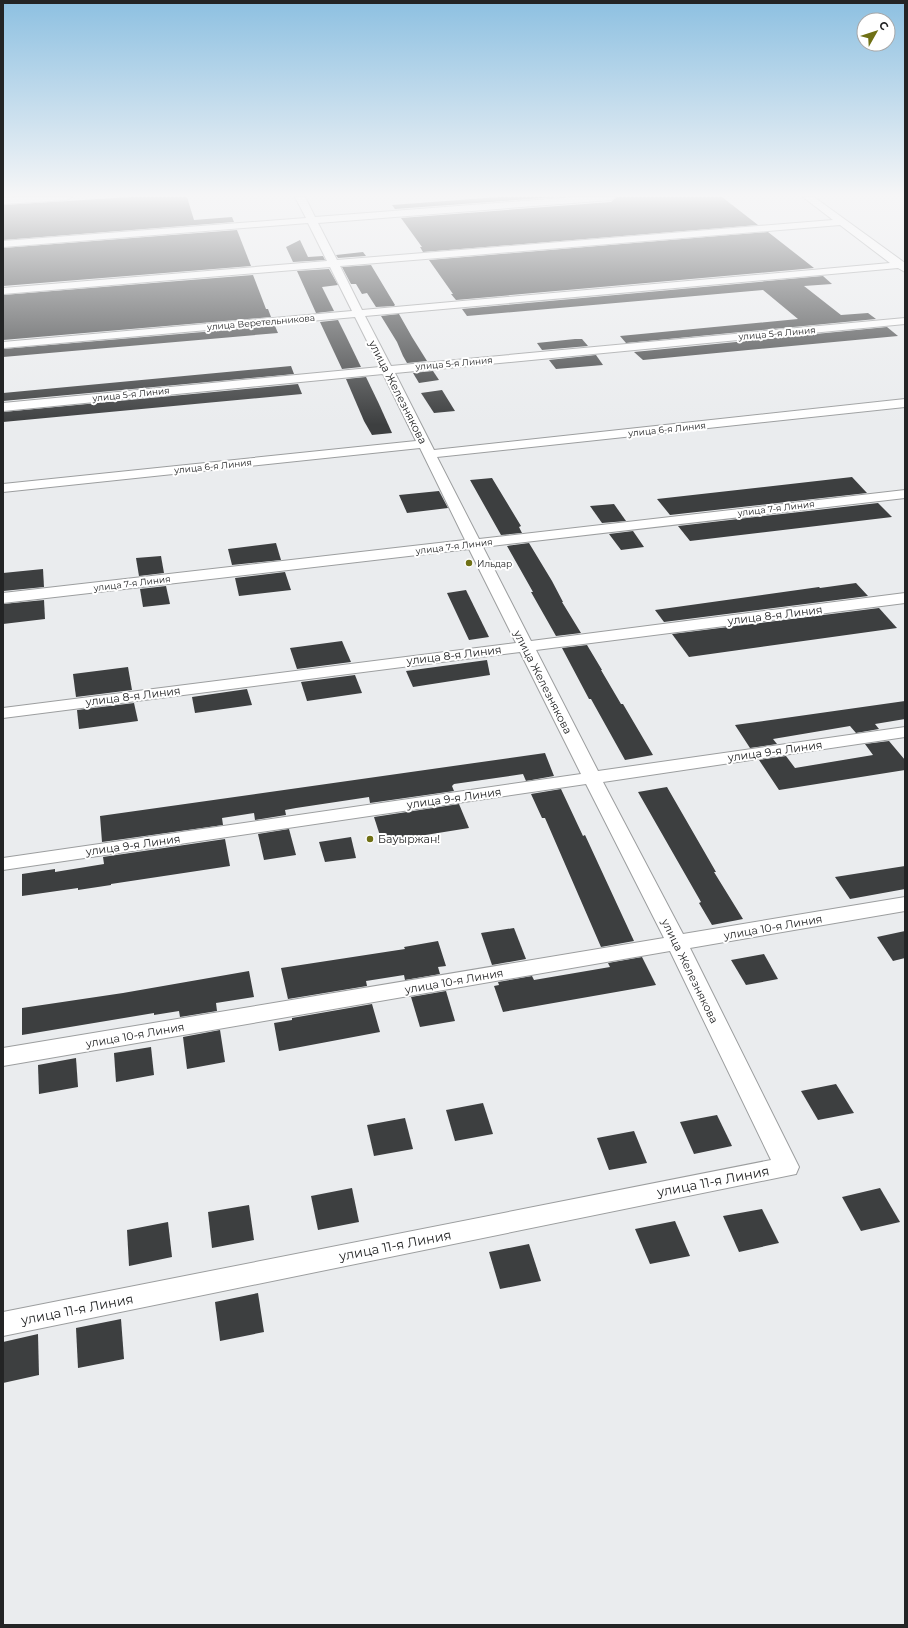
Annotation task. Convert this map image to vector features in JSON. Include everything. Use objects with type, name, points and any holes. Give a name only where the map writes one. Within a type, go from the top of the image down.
[{"type":"street","points":[[3,291],[215,273]]},
{"type":"street","name":"улица Железнякова","points":[[338,273],[592,778],[677,943],[787,1166]]},
{"type":"street","name":"улица Веретельникова","points":[[3,345],[834,273]]},
{"type":"street","name":"улица 5-я Линия","points":[[3,407],[905,321]]},
{"type":"street","name":"улица 6-я Линия","points":[[3,488],[905,403]]},
{"type":"street","name":"улица 7-я Линия","points":[[3,598],[905,494]]},
{"type":"street","name":"улица 8-я Линия","points":[[3,713],[905,598]]},
{"type":"street","name":"улица 9-я Линия","points":[[3,864],[905,732]]},
{"type":"street","name":"улица 10-я Линия","points":[[3,1057],[905,904]]},
{"type":"street","name":"улица 11-я Линия","points":[[3,1324],[787,1166]]},
{"type":"building","points":[[3,273],[165,273],[3,286]]},
{"type":"building","points":[[298,273],[331,273],[338,285],[322,287],[334,311],[316,313]]},
{"type":"building","points":[[345,273],[376,273],[395,305],[376,307],[367,293],[362,294],[356,284],[351,284]]},
{"type":"building","points":[[438,273],[758,273],[456,300],[451,294],[453,294]]},
{"type":"building","points":[[253,275],[266,309],[268,309],[271,317],[3,340],[3,295]]},
{"type":"building","points":[[823,276],[832,284],[804,286],[841,315],[868,313],[876,319],[626,343],[620,336],[798,319],[763,290],[467,316],[462,309]]},
{"type":"building","points":[[399,314],[427,361],[407,363],[397,342],[381,316]]},
{"type":"building","points":[[338,320],[361,367],[342,369],[320,322]]},
{"type":"building","points":[[275,326],[278,333],[3,357],[3,349]]},
{"type":"building","points":[[887,327],[898,336],[643,360],[634,352]]},
{"type":"building","points":[[582,339],[588,346],[542,350],[537,343]]},
{"type":"building","points":[[596,355],[603,365],[556,369],[549,360]]},
{"type":"building","points":[[291,366],[294,374],[3,401],[3,393]]},
{"type":"building","points":[[433,371],[439,380],[419,383],[413,373]]},
{"type":"building","points":[[366,377],[392,433],[372,435],[364,421],[346,379]]},
{"type":"building","points":[[298,384],[302,394],[3,422],[3,412]]},
{"type":"building","points":[[442,390],[455,411],[434,413],[421,393]]},
{"type":"building","points":[[852,477],[867,493],[670,515],[657,499]]},
{"type":"building","points":[[492,478],[521,526],[519,527],[522,533],[501,535],[470,480]]},
{"type":"building","points":[[439,491],[448,508],[407,513],[399,495]]},
{"type":"building","points":[[878,503],[892,517],[690,541],[678,526]]},
{"type":"building","points":[[614,504],[626,521],[602,523],[590,506]]},
{"type":"building","points":[[633,531],[644,547],[621,550],[609,534]]},
{"type":"building","points":[[276,543],[281,560],[232,565],[228,549]]},
{"type":"building","points":[[529,543],[581,633],[556,636],[507,546]]},
{"type":"building","points":[[161,556],[164,573],[139,576],[136,558]]},
{"type":"building","points":[[43,569],[44,587],[3,591],[3,573]]},
{"type":"building","points":[[285,572],[291,590],[239,596],[235,578]]},
{"type":"building","points":[[856,583],[868,596],[664,622],[655,610],[819,587]]},
{"type":"building","points":[[166,586],[170,604],[143,607],[140,589]]},
{"type":"building","points":[[466,590],[489,637],[469,640],[447,593]]},
{"type":"building","points":[[44,600],[45,619],[3,624],[3,604]]},
{"type":"building","points":[[879,608],[897,628],[689,657],[672,634]]},
{"type":"building","points":[[342,641],[351,662],[297,669],[290,648]]},
{"type":"building","points":[[587,645],[621,704],[623,704],[653,755],[625,760],[591,699],[589,699],[562,648]]},
{"type":"building","points":[[487,660],[490,675],[413,687],[406,671]]},
{"type":"building","points":[[128,667],[132,690],[76,697],[73,674]]},
{"type":"building","points":[[355,675],[362,693],[307,701],[301,682]]},
{"type":"building","points":[[247,689],[252,705],[195,713],[192,697]]},
{"type":"building","points":[[905,701],[905,719],[875,724],[879,729],[856,733],[850,726],[773,739],[777,744],[750,748],[735,725]]},
{"type":"building","points":[[134,703],[138,721],[79,729],[77,710]]},
{"type":"building","points":[[889,741],[905,760],[905,770],[779,790],[759,760],[786,756],[795,768],[873,755],[865,744]]},
{"type":"building","points":[[545,753],[554,776],[526,781],[523,774],[454,784],[452,786],[454,791],[370,803],[369,797],[285,810],[286,815],[255,820],[254,813],[222,818],[223,825],[102,842],[100,816]]},
{"type":"building","points":[[667,787],[716,872],[714,872],[743,919],[712,925],[699,903],[701,902],[638,792]]},
{"type":"building","points":[[561,789],[583,836],[585,835],[634,941],[601,947],[545,818],[542,818],[531,794]]},
{"type":"building","points":[[459,804],[469,828],[382,842],[374,817]]},
{"type":"building","points":[[289,829],[296,855],[264,860],[258,834]]},
{"type":"building","points":[[351,837],[356,858],[325,862],[319,842]]},
{"type":"building","points":[[225,839],[230,866],[78,890],[78,888],[22,896],[22,874],[55,869],[55,872],[104,864],[103,857]]},
{"type":"building","points":[[905,866],[905,889],[850,899],[835,877]]},
{"type":"building","points":[[514,928],[526,959],[492,965],[481,933]]},
{"type":"building","points":[[905,931],[905,958],[893,961],[877,937]]},
{"type":"building","points":[[438,941],[446,966],[438,967],[440,974],[405,980],[404,975],[366,981],[367,986],[288,999],[281,968],[405,949],[404,947]]},
{"type":"building","points":[[764,954],[778,979],[746,985],[731,960]]},
{"type":"building","points":[[642,957],[656,985],[503,1012],[494,986],[499,985],[498,982],[532,976],[534,980],[610,967],[608,963]]},
{"type":"building","points":[[249,971],[254,997],[216,1003],[217,1011],[180,1017],[179,1011],[154,1015],[154,1013],[22,1035],[22,1008],[123,993]]},
{"type":"building","points":[[446,991],[455,1021],[420,1027],[411,997]]},
{"type":"building","points":[[372,1004],[380,1032],[279,1051],[274,1023],[292,1020],[292,1018]]},
{"type":"building","points":[[220,1030],[225,1062],[187,1069],[183,1037]]},
{"type":"building","points":[[151,1047],[154,1075],[116,1082],[114,1053]]},
{"type":"building","points":[[76,1058],[78,1087],[39,1094],[38,1065]]},
{"type":"building","points":[[836,1084],[854,1113],[818,1120],[801,1091]]},
{"type":"building","points":[[483,1103],[493,1134],[455,1141],[446,1110]]},
{"type":"building","points":[[717,1115],[732,1146],[694,1154],[680,1122]]},
{"type":"building","points":[[405,1118],[413,1149],[374,1156],[367,1125]]},
{"type":"building","points":[[634,1131],[647,1163],[609,1170],[597,1138]]},
{"type":"building","points":[[352,1188],[359,1222],[318,1230],[311,1196]]},
{"type":"building","points":[[880,1188],[900,1222],[861,1231],[842,1197]]},
{"type":"building","points":[[249,1205],[254,1240],[212,1248],[208,1212]]},
{"type":"building","points":[[762,1209],[779,1243],[739,1252],[723,1216]]},
{"type":"building","points":[[675,1221],[690,1256],[650,1264],[635,1229]]},
{"type":"building","points":[[168,1222],[172,1257],[129,1266],[127,1230]]},
{"type":"building","points":[[529,1244],[541,1281],[500,1289],[489,1252]]},
{"type":"building","points":[[258,1293],[264,1332],[220,1341],[215,1302]]},
{"type":"building","points":[[121,1319],[124,1359],[78,1368],[76,1328]]},
{"type":"building","points":[[38,1334],[39,1375],[3,1383],[3,1342]]},
{"type":"place","name":"Ильдар","points":[[469,563]]},
{"type":"place","name":"Бауыржан!","points":[[370,839]]}]
